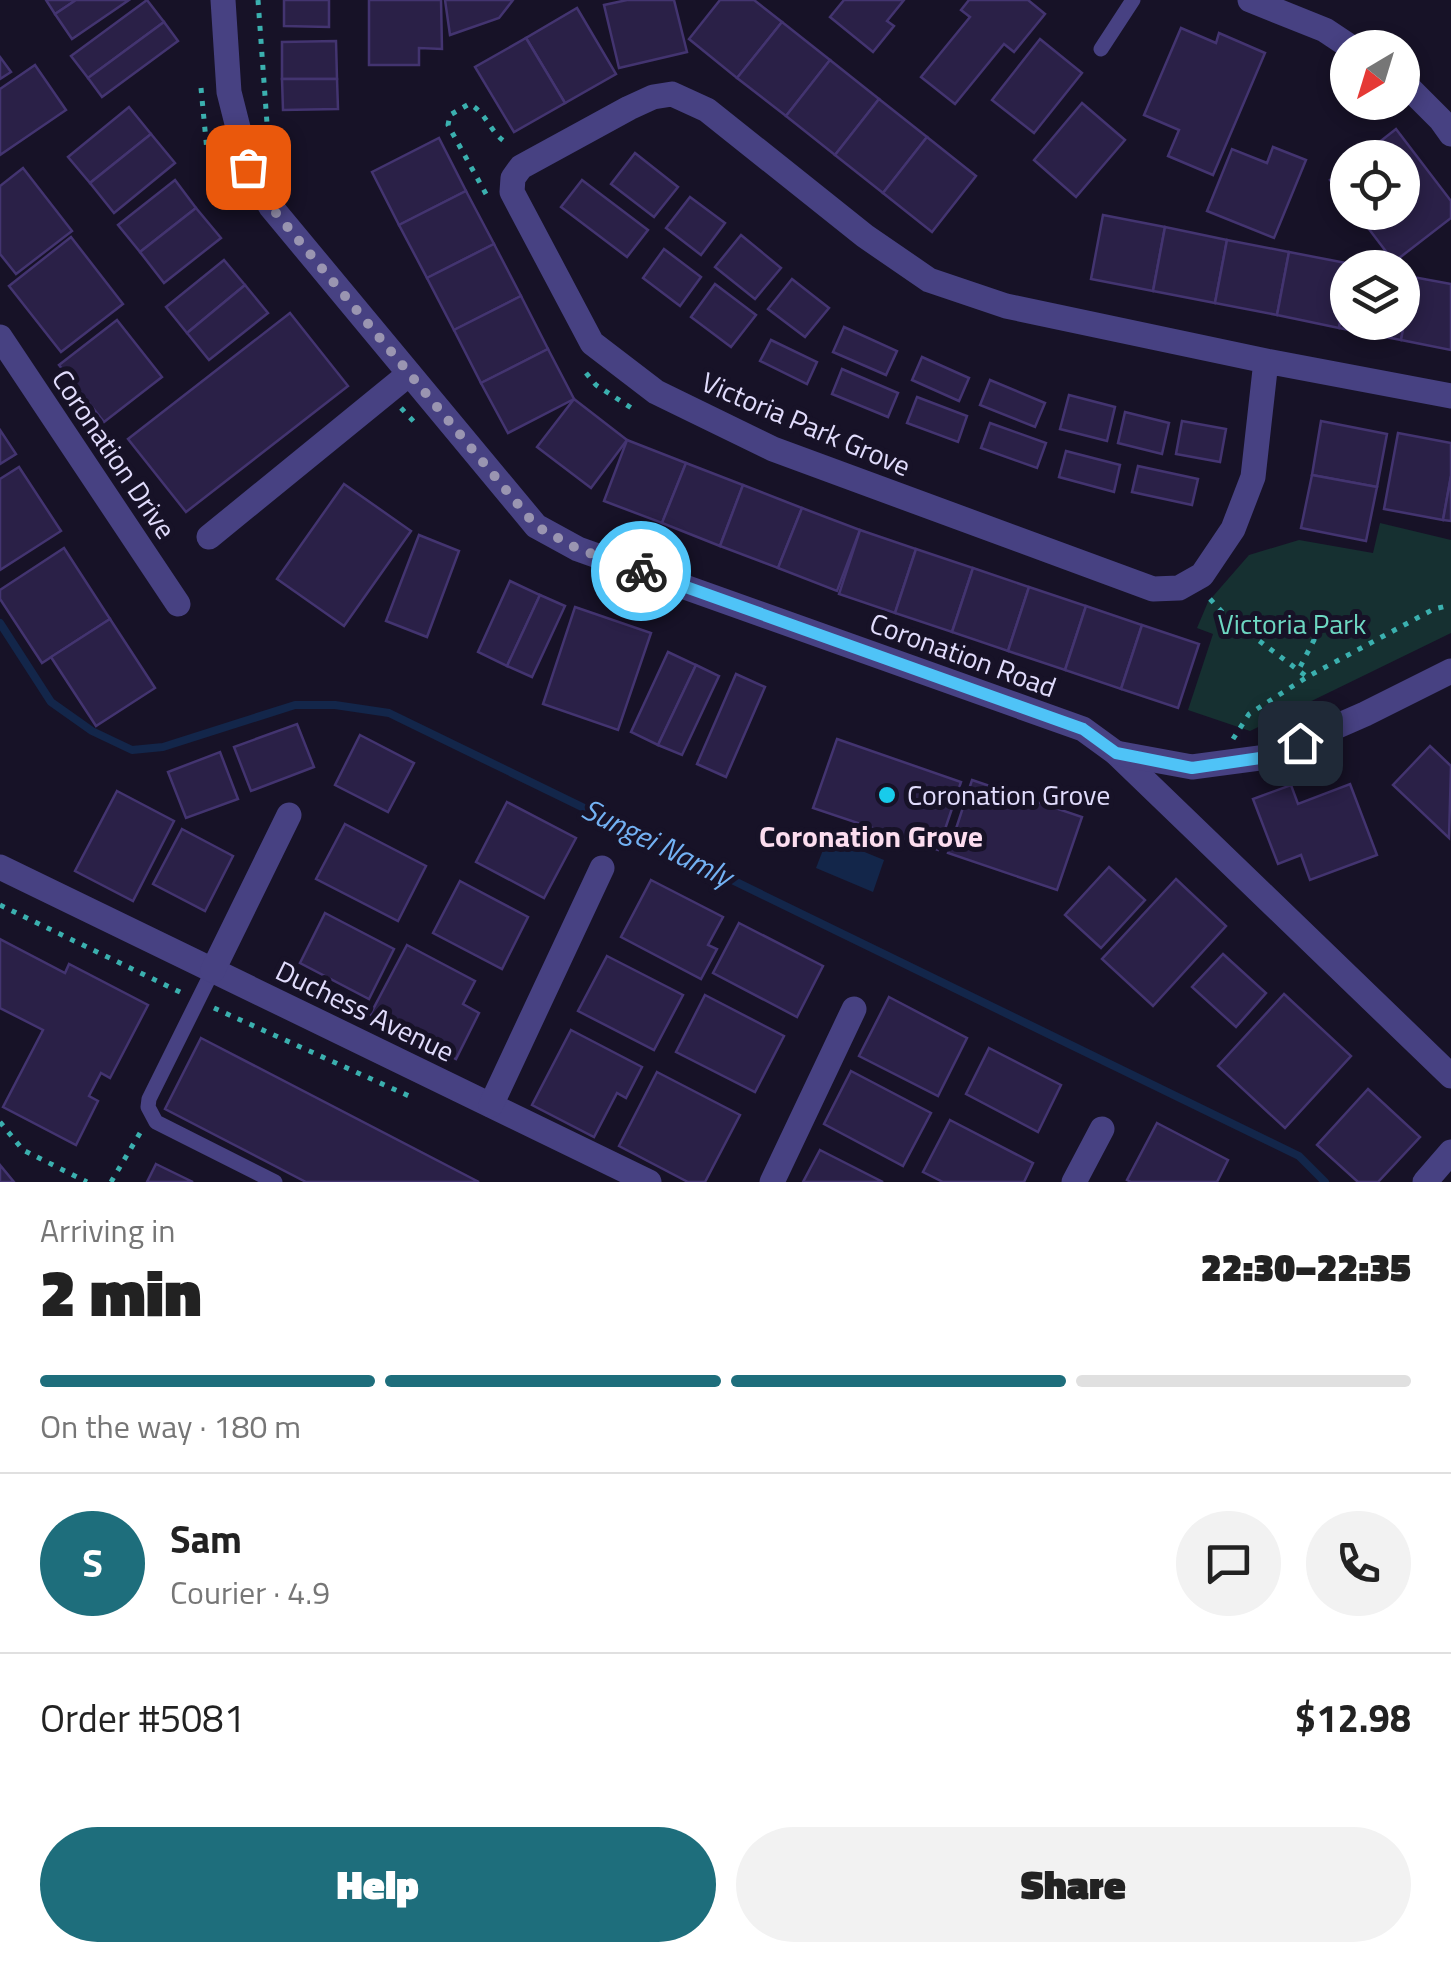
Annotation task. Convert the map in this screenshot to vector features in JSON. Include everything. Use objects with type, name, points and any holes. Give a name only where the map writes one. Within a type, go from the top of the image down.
[{"type":"street","name":"Coronation Road","points":[[223,0],[229,92],[248,167],[271,207],[536,526],[578,549],[1083,729],[1116,753],[1451,1076]]},
{"type":"street","points":[[1250,0],[1330,34]]},
{"type":"street","name":"Victoria Park Grove","points":[[1266,361],[1254,476],[1233,529],[1202,575],[1179,588],[1154,589],[772,449],[656,392],[592,343],[512,192],[512,178],[522,167],[629,108],[653,96],[672,94],[707,110],[865,236],[930,280],[1006,306],[1451,396]]},
{"type":"street","points":[[1420,99],[1451,134]]},
{"type":"street","name":"Coronation Drive","points":[[0,338],[178,604]]},
{"type":"street","points":[[209,537],[409,374]]},
{"type":"street","points":[[1116,753],[1192,768],[1267,757],[1451,671]]},
{"type":"street","points":[[213,970],[289,815]]},
{"type":"street","name":"Duchess Avenue","points":[[0,867],[650,1182]]},
{"type":"street","points":[[491,1105],[602,868]]},
{"type":"street","points":[[772,1182],[854,1009]]},
{"type":"street","points":[[1074,1182],[1102,1129]]},
{"type":"street","points":[[1425,1182],[1451,1152]]},
{"type":"lane","points":[[1101,48],[1133,0]]},
{"type":"lane","points":[[213,970],[148,1100],[148,1108],[156,1122],[275,1182]]},
{"type":"path","points":[[258,0],[269,152]]},
{"type":"path","points":[[492,205],[448,125],[450,116],[468,104],[476,107],[496,136],[507,144],[515,144]]},
{"type":"path","points":[[577,362],[596,385],[641,412]]},
{"type":"path","points":[[1201,589],[1225,615],[1307,676]]},
{"type":"path","points":[[1232,741],[1249,714],[1307,676],[1434,609],[1451,605]]},
{"type":"path","points":[[1251,634],[1270,620],[1298,617],[1314,640],[1299,670]]},
{"type":"path","points":[[0,906],[417,1100]]},
{"type":"path","points":[[111,1182],[151,1114]]},
{"type":"path","points":[[0,1122],[23,1150],[87,1182]]},
{"type":"green space","name":"Victoria Park","points":[[1380,523],[1451,540],[1451,633],[1250,731],[1188,710],[1213,634],[1197,628],[1208,602],[1249,555],[1299,540],[1373,553]]},
{"type":"water","points":[[828,837],[884,860],[873,892],[816,868]]},
{"type":"building","points":[[46,0],[76,0],[55,14]]},
{"type":"building","points":[[76,0],[129,0],[72,39],[55,14]]},
{"type":"building","points":[[147,0],[164,22],[88,78],[71,56]]},
{"type":"building","points":[[284,0],[329,0],[329,27],[284,26]]},
{"type":"building","points":[[369,0],[441,0],[442,49],[419,48],[419,65],[369,65]]},
{"type":"building","points":[[445,0],[513,0],[499,18],[450,35]]},
{"type":"building","points":[[627,0],[674,0],[687,52],[619,68],[604,5]]},
{"type":"building","points":[[720,0],[754,0],[782,22],[737,78],[689,39]]},
{"type":"building","points":[[844,0],[904,0],[887,21],[894,26],[873,52],[830,17]]},
{"type":"building","points":[[969,0],[1028,0],[1045,14],[1014,52],[1004,44],[955,104],[921,77],[970,17],[961,10]]},
{"type":"building","points":[[577,8],[616,74],[565,103],[526,38]]},
{"type":"building","points":[[164,22],[178,41],[102,97],[88,78]]},
{"type":"building","points":[[782,22],[830,60],[786,116],[737,78]]},
{"type":"building","points":[[1181,28],[1216,43],[1219,33],[1265,53],[1213,175],[1168,156],[1179,130],[1144,115]]},
{"type":"building","points":[[526,38],[565,103],[514,132],[475,67]]},
{"type":"building","points":[[1040,39],[1082,73],[1034,133],[992,100]]},
{"type":"building","points":[[336,41],[337,79],[282,79],[282,42]]},
{"type":"building","points":[[0,57],[11,72],[0,79]]},
{"type":"building","points":[[830,60],[879,99],[835,155],[786,116]]},
{"type":"building","points":[[35,65],[66,110],[0,155],[0,89]]},
{"type":"building","points":[[282,79],[337,79],[338,109],[283,110]]},
{"type":"building","points":[[879,99],[927,137],[883,193],[835,155]]},
{"type":"building","points":[[1082,103],[1125,140],[1076,197],[1034,160]]},
{"type":"building","points":[[129,107],[151,134],[90,183],[68,157]]},
{"type":"building","points":[[1396,129],[1404,140],[1382,140]]},
{"type":"building","points":[[151,134],[175,163],[114,213],[90,183]]},
{"type":"building","points":[[927,137],[976,176],[932,232],[883,193]]},
{"type":"building","points":[[439,138],[466,191],[399,225],[372,172]]},
{"type":"building","points":[[1273,147],[1306,160],[1274,238],[1207,211],[1232,149],[1267,163]]},
{"type":"building","points":[[635,153],[678,187],[654,217],[611,184]]},
{"type":"building","points":[[1420,160],[1451,201],[1451,218],[1410,250],[1385,250],[1370,230],[1420,230]]},
{"type":"building","points":[[23,168],[72,231],[16,274],[0,254],[0,186]]},
{"type":"building","points":[[175,180],[196,208],[140,252],[118,225]]},
{"type":"building","points":[[582,180],[648,230],[627,257],[561,207]]},
{"type":"building","points":[[466,191],[494,244],[427,278],[399,225]]},
{"type":"building","points":[[690,197],[725,223],[701,255],[666,228]]},
{"type":"building","points":[[196,208],[221,238],[164,283],[140,252]]},
{"type":"building","points":[[1103,215],[1165,227],[1153,291],[1091,279]]},
{"type":"building","points":[[1165,227],[1227,240],[1215,303],[1153,291]]},
{"type":"building","points":[[741,235],[781,268],[755,299],[715,267]]},
{"type":"building","points":[[71,237],[123,304],[61,352],[9,286]]},
{"type":"building","points":[[1227,240],[1289,252],[1277,315],[1215,303]]},
{"type":"building","points":[[494,244],[521,296],[454,330],[427,278]]},
{"type":"building","points":[[664,249],[701,277],[680,306],[643,278]]},
{"type":"building","points":[[1289,252],[1330,260],[1330,326],[1277,315]]},
{"type":"building","points":[[224,260],[245,285],[187,333],[166,307]]},
{"type":"building","points":[[1420,278],[1451,284],[1451,350],[1401,340],[1420,340]]},
{"type":"building","points":[[792,279],[829,308],[805,337],[768,309]]},
{"type":"building","points":[[715,284],[756,315],[731,347],[691,317]]},
{"type":"building","points":[[245,285],[268,313],[209,360],[187,333]]},
{"type":"building","points":[[521,296],[548,349],[481,383],[454,330]]},
{"type":"building","points":[[290,313],[348,386],[186,512],[128,439]]},
{"type":"building","points":[[117,320],[162,377],[104,422],[59,365]]},
{"type":"building","points":[[844,327],[897,351],[886,375],[833,352]]},
{"type":"building","points":[[771,340],[817,362],[807,384],[760,361]]},
{"type":"building","points":[[548,349],[574,399],[508,433],[481,383]]},
{"type":"building","points":[[922,357],[969,378],[959,401],[912,380]]},
{"type":"building","points":[[842,369],[898,393],[888,417],[832,394]]},
{"type":"building","points":[[990,380],[1045,403],[1035,427],[980,405]]},
{"type":"building","points":[[1069,395],[1115,407],[1107,441],[1060,429]]},
{"type":"building","points":[[917,397],[967,416],[958,442],[907,423]]},
{"type":"building","points":[[574,399],[627,440],[591,488],[537,447]]},
{"type":"building","points":[[1125,412],[1169,423],[1162,454],[1118,443]]},
{"type":"building","points":[[1182,421],[1226,429],[1220,462],[1176,454]]},
{"type":"building","points":[[1321,421],[1387,434],[1377,487],[1312,475]]},
{"type":"building","points":[[990,423],[1046,443],[1037,468],[981,448]]},
{"type":"building","points":[[0,430],[16,454],[0,464]]},
{"type":"building","points":[[1398,433],[1451,443],[1451,476],[1443,520],[1384,509]]},
{"type":"building","points":[[627,440],[686,463],[662,523],[604,501]]},
{"type":"building","points":[[1066,451],[1120,465],[1114,492],[1059,477]]},
{"type":"building","points":[[686,463],[743,485],[720,546],[662,523]]},
{"type":"building","points":[[1138,466],[1198,479],[1192,505],[1132,492]]},
{"type":"building","points":[[19,467],[61,531],[0,570],[0,479]]},
{"type":"building","points":[[1312,475],[1377,487],[1366,541],[1301,528]]},
{"type":"building","points":[[1451,476],[1451,521],[1443,520]]},
{"type":"building","points":[[344,484],[411,531],[344,626],[277,579]]},
{"type":"building","points":[[743,485],[802,508],[778,568],[720,546]]},
{"type":"building","points":[[802,508],[860,530],[837,591],[778,568]]},
{"type":"building","points":[[860,530],[916,549],[895,613],[839,594]]},
{"type":"building","points":[[419,535],[459,551],[427,637],[386,621]]},
{"type":"building","points":[[64,548],[110,619],[42,663],[0,599],[0,590]]},
{"type":"building","points":[[916,549],[973,568],[952,632],[895,613]]},
{"type":"building","points":[[973,568],[1029,587],[1008,651],[952,632]]},
{"type":"building","points":[[510,581],[540,595],[507,666],[478,652]]},
{"type":"building","points":[[1029,587],[1086,606],[1065,670],[1008,651]]},
{"type":"building","points":[[540,595],[565,606],[532,677],[507,666]]},
{"type":"building","points":[[1086,606],[1142,625],[1121,689],[1065,670]]},
{"type":"building","points":[[575,607],[651,633],[618,730],[543,704]]},
{"type":"building","points":[[110,619],[155,688],[96,726],[51,657]]},
{"type":"building","points":[[1142,625],[1199,644],[1178,708],[1121,689]]},
{"type":"building","points":[[668,652],[696,665],[658,745],[631,732]]},
{"type":"building","points":[[696,665],[719,676],[682,755],[658,745]]},
{"type":"building","points":[[736,674],[765,687],[726,777],[697,764]]},
{"type":"building","points":[[297,724],[314,767],[251,791],[234,747]]},
{"type":"building","points":[[360,735],[414,763],[388,812],[335,785]]},
{"type":"building","name":"Coronation Grove","points":[[837,739],[961,782],[938,850],[813,808]]},
{"type":"building","points":[[1430,746],[1451,766],[1449,838],[1393,785]]},
{"type":"building","points":[[220,752],[238,799],[186,818],[168,772]]},
{"type":"building","name":"Coronation Grove","points":[[972,780],[1082,817],[1057,890],[948,853]]},
{"type":"building","points":[[1350,784],[1377,855],[1310,880],[1301,855],[1278,864],[1253,799],[1291,785],[1298,804]]},
{"type":"building","points":[[117,791],[174,821],[133,901],[75,871]]},
{"type":"building","points":[[507,802],[576,838],[544,898],[476,862]]},
{"type":"building","points":[[345,824],[426,866],[398,921],[316,879]]},
{"type":"building","points":[[182,829],[233,856],[205,911],[153,884]]},
{"type":"building","points":[[1109,867],[1145,900],[1101,948],[1065,915]]},
{"type":"building","points":[[1176,879],[1226,926],[1153,1006],[1102,959]]},
{"type":"building","points":[[651,880],[723,917],[708,945],[717,949],[701,979],[621,937]]},
{"type":"building","points":[[460,881],[528,917],[502,969],[433,933]]},
{"type":"building","points":[[325,913],[394,949],[369,999],[300,963]]},
{"type":"building","points":[[739,923],[823,966],[797,1017],[713,973]]},
{"type":"building","points":[[0,939],[65,973],[69,964],[148,1005],[110,1078],[101,1073],[89,1096],[98,1101],[76,1145],[3,1107],[43,1030],[0,1008]]},
{"type":"building","points":[[407,945],[475,981],[463,1004],[479,1013],[456,1059],[370,1015]]},
{"type":"building","points":[[1223,954],[1266,993],[1236,1027],[1192,987]]},
{"type":"building","points":[[607,956],[683,995],[654,1050],[578,1011]]},
{"type":"building","points":[[1284,994],[1351,1056],[1285,1128],[1218,1066]]},
{"type":"building","points":[[705,995],[784,1036],[755,1092],[676,1052]]},
{"type":"building","points":[[889,997],[967,1038],[938,1096],[859,1056]]},
{"type":"building","points":[[571,1030],[642,1067],[626,1098],[617,1093],[594,1137],[532,1105]]},
{"type":"building","points":[[201,1038],[479,1182],[306,1182],[165,1109]]},
{"type":"building","points":[[989,1048],[1061,1085],[1038,1132],[966,1094]]},
{"type":"building","points":[[851,1071],[931,1113],[903,1166],[824,1124]]},
{"type":"building","points":[[657,1072],[740,1115],[705,1182],[688,1182],[619,1146]]},
{"type":"building","points":[[1368,1089],[1420,1137],[1378,1182],[1358,1182],[1317,1145]]},
{"type":"building","points":[[950,1120],[1033,1163],[1024,1182],[943,1182],[923,1172]]},
{"type":"building","points":[[1157,1123],[1228,1160],[1217,1182],[1127,1180]]},
{"type":"building","points":[[820,1150],[883,1182],[803,1182]]},
{"type":"building","points":[[156,1164],[193,1182],[147,1182]]},
{"type":"building","points":[[0,1165],[14,1182],[0,1182]]},
{"type":"waterway","name":"Sungei Namly","points":[[0,623],[51,702],[92,731],[132,750],[163,747],[295,705],[335,705],[389,713],[1299,1156],[1325,1182]]},
{"type":"way so far","points":[[248,167],[271,207],[536,526],[578,549],[641,571]]},
{"type":"place","name":"Coronation Grove","points":[[887,795]]},
{"type":"district","name":"Coronation Grove","points":[[871,837]]},
{"type":"route","points":[[641,571],[1083,729],[1116,753],[1192,768],[1267,757],[1300,743]]}]
